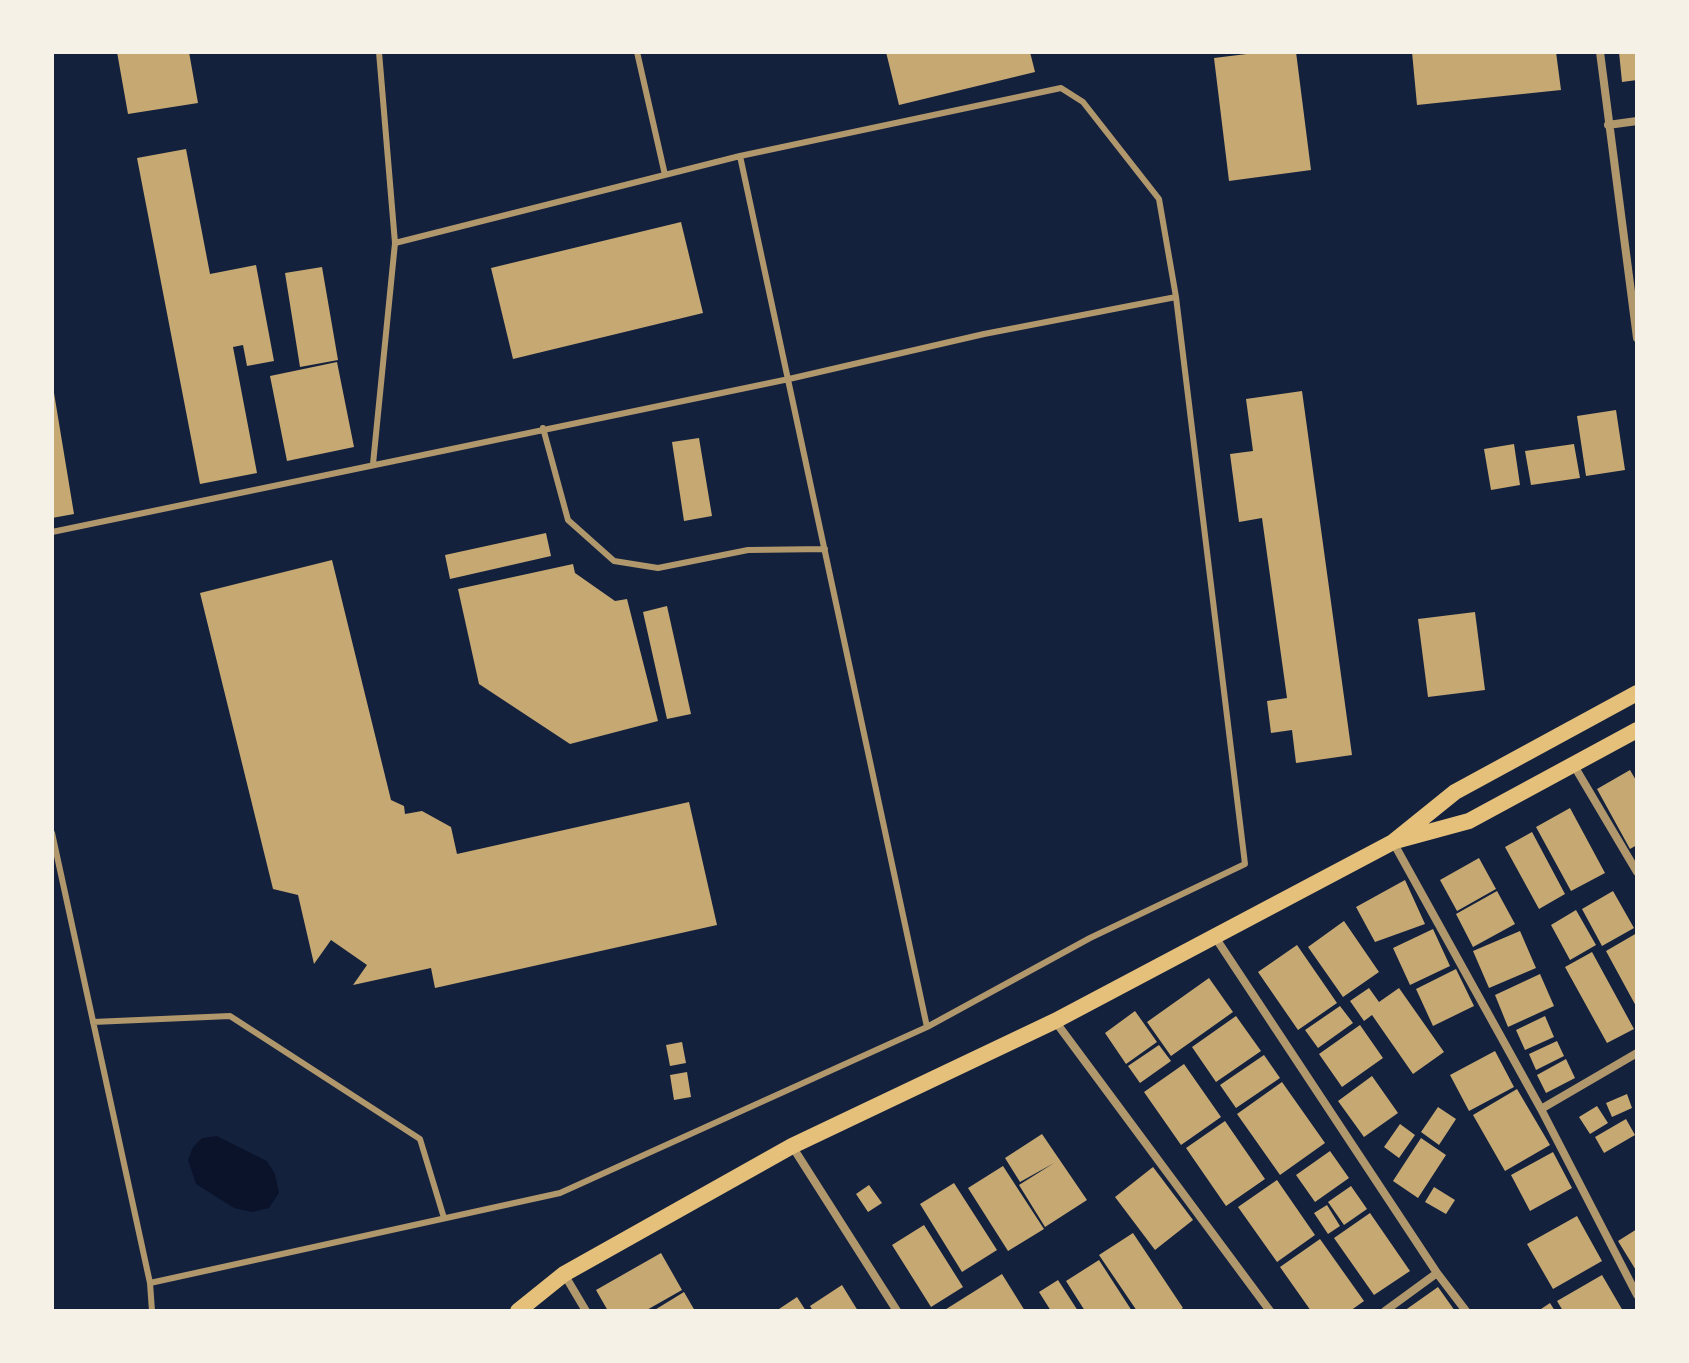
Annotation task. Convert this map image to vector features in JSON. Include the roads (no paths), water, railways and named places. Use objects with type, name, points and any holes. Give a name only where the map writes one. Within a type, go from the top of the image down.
[{"type":"main road","points":[[518,1311],[564,1274],[792,1146],[1055,1021],[1393,842],[1455,792],[1637,693]]},
{"type":"main road","points":[[1393,842],[1469,821],[1637,730]]},
{"type":"street","points":[[1600,52],[1637,338]]},
{"type":"street","points":[[1608,125],[1637,121]]},
{"type":"street","points":[[1573,764],[1637,872]]},
{"type":"street","points":[[1393,842],[1541,1109],[1637,1295]]},
{"type":"street","points":[[1215,937],[1437,1273],[1466,1311]]},
{"type":"street","points":[[1055,1021],[1268,1310]]},
{"type":"street","points":[[1541,1109],[1637,1053]]},
{"type":"street","points":[[792,1146],[897,1311]]},
{"type":"street","points":[[1385,1311],[1437,1273]]},
{"type":"street","points":[[564,1274],[586,1311]]},
{"type":"lane","points":[[373,464],[395,243],[379,52]]},
{"type":"lane","points":[[637,52],[665,175]]},
{"type":"lane","points":[[150,1283],[560,1193],[927,1027],[1090,938],[1245,864],[1176,297],[1159,199],[1083,102],[1061,88],[740,156],[395,243]]},
{"type":"lane","points":[[740,156],[927,1027]]},
{"type":"lane","points":[[52,532],[789,379],[984,334],[1176,297]]},
{"type":"lane","points":[[543,428],[568,520],[614,561],[658,568],[748,550],[825,549]]},
{"type":"lane","points":[[52,833],[150,1283],[152,1311]]},
{"type":"lane","points":[[93,1022],[230,1016],[420,1139],[444,1218]]},
{"type":"water","points":[[217,1136],[267,1161],[275,1174],[279,1193],[269,1208],[252,1212],[234,1208],[196,1184],[188,1160],[193,1147],[202,1138]]}]
